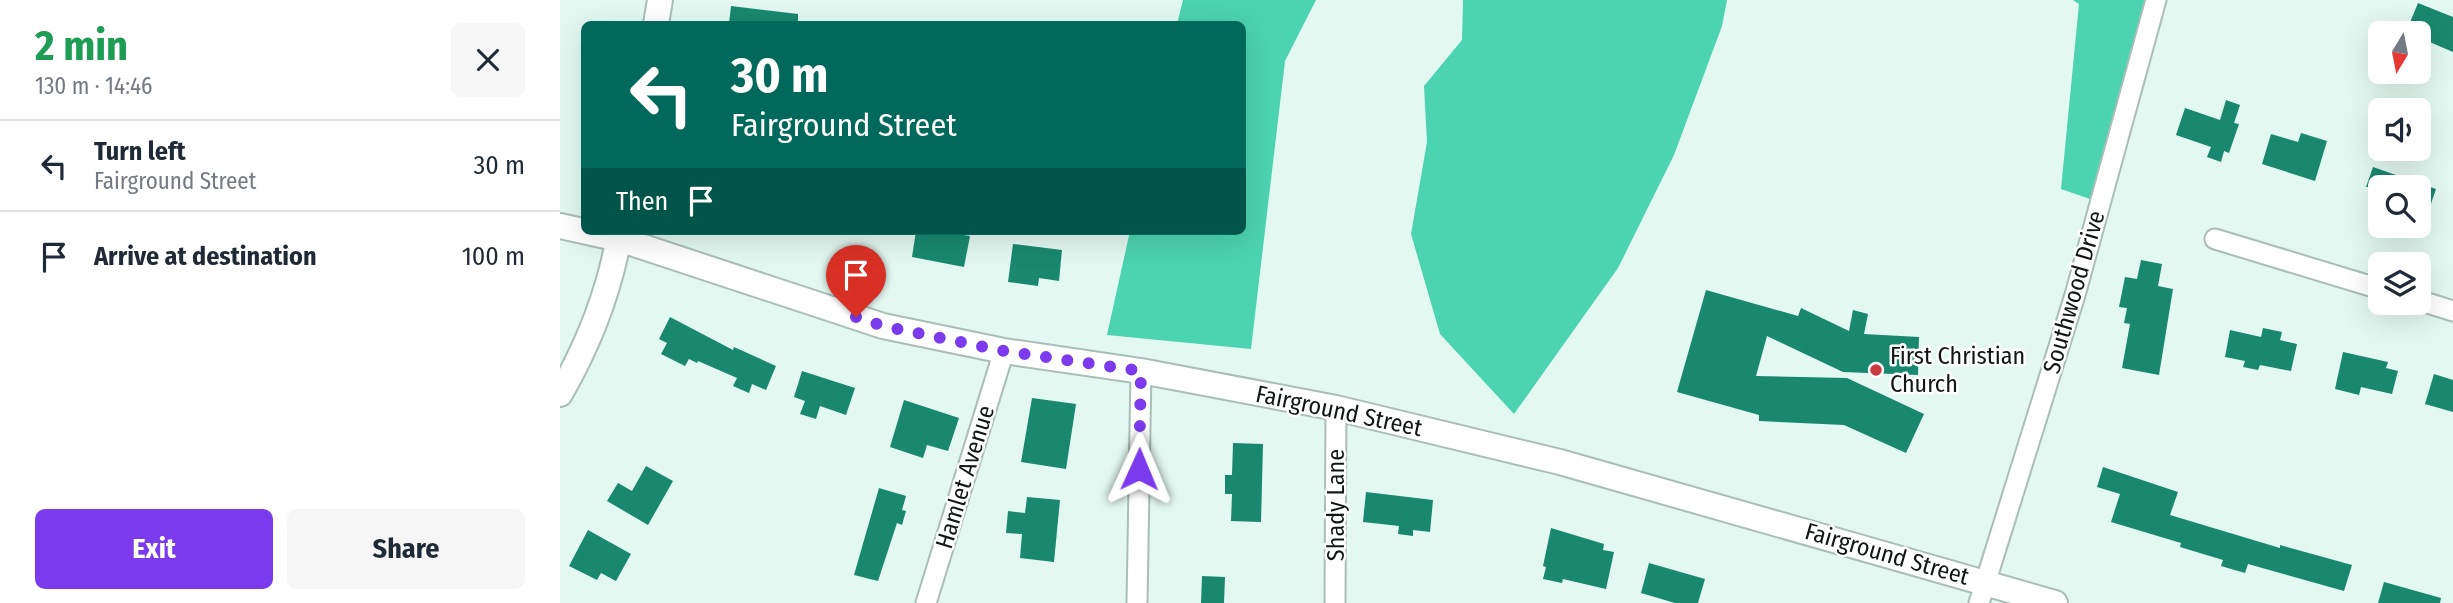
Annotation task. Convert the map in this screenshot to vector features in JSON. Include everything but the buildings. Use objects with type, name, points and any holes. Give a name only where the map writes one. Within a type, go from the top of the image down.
[{"type":"street","points":[[656,21],[660,0]]},
{"type":"street","name":"Southwood Drive","points":[[1983,593],[2075,295],[2156,0]]},
{"type":"street","name":"Fairground Street","points":[[560,226],[581,229]]},
{"type":"street","points":[[560,394],[579,360],[605,300],[620,235]]},
{"type":"street","name":"Fairground Street","points":[[620,235],[883,326],[1004,351],[1141,371],[1336,408],[1560,462],[1983,593],[2054,603]]},
{"type":"street","points":[[2215,239],[2368,285]]},
{"type":"street","points":[[2431,304],[2453,311]]},
{"type":"street","name":"Hamlet Avenue","points":[[926,603],[1004,351]]},
{"type":"street","points":[[1137,603],[1141,371]]},
{"type":"street","name":"Shady Lane","points":[[1335,603],[1336,408]]},
{"type":"green space","points":[[1183,0],[1316,0],[1285,61],[1251,349],[1107,335],[1129,235],[1246,235],[1246,21],[1178,21]]},
{"type":"green space","points":[[1463,0],[1727,0],[1722,26],[1674,155],[1618,268],[1514,414],[1440,334],[1411,234],[1427,142],[1424,86],[1462,40]]},
{"type":"green space","points":[[2073,0],[2145,0],[2090,199],[2061,189],[2079,4]]},
{"type":"place","name":"First Christian Church","points":[[1876,370]]},
{"type":"route","points":[[856,317],[883,326],[1004,351],[1141,371],[1139,469]]}]
